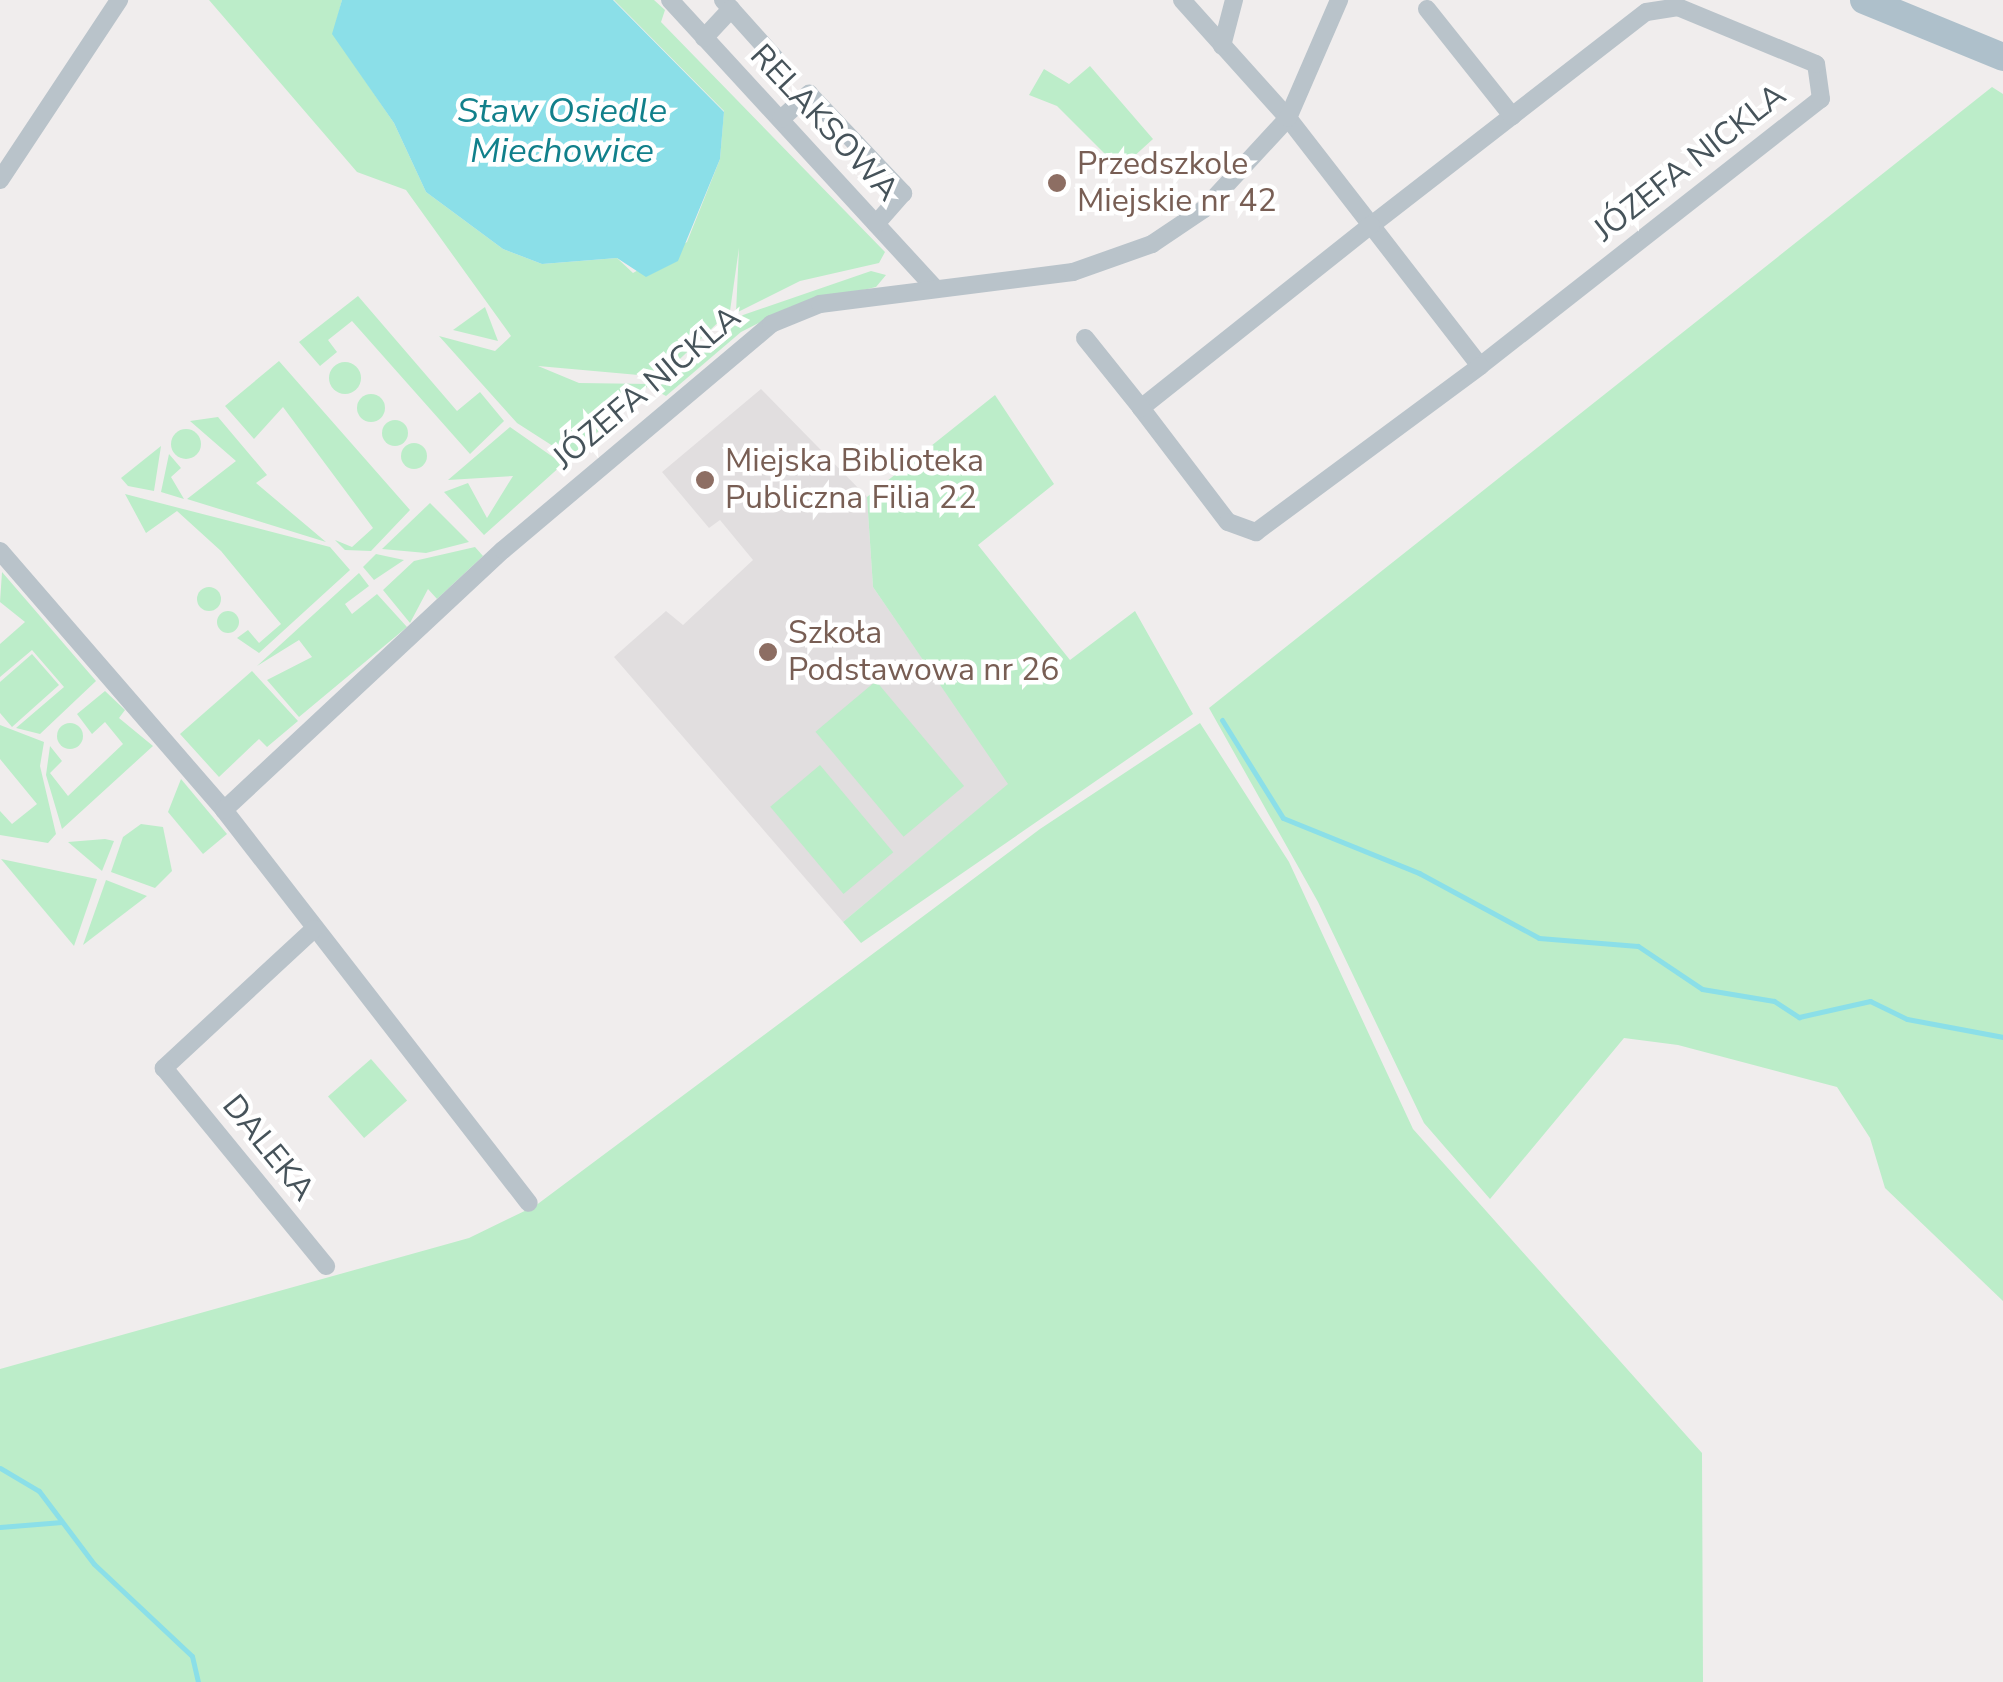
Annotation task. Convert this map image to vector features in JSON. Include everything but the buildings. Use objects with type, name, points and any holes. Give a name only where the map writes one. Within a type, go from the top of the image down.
[{"type":"main road","points":[[1864,0],[2003,57]]},
{"type":"street","points":[[0,180],[119,0]]},
{"type":"street","name":"RELAKSOWA","points":[[670,0],[934,287]]},
{"type":"street","points":[[1182,0],[1288,118],[1480,366]]},
{"type":"street","points":[[1222,46],[1234,0]]},
{"type":"street","name":"JÓZEFA NICKLA","points":[[224,810],[722,356],[820,304],[1073,272],[1152,244],[1251,168],[1288,118],[1339,0]]},
{"type":"street","points":[[704,38],[727,5],[783,66]]},
{"type":"street","name":"JÓZEFA NICKLA","points":[[1085,338],[1228,522],[1256,532],[1480,366],[1820,99],[1816,64],[1678,7],[1646,12],[1141,408]]},
{"type":"street","points":[[1427,9],[1512,116]]},
{"type":"street","points":[[781,120],[809,94],[903,193],[876,224]]},
{"type":"street","points":[[0,550],[224,810],[529,1203]]},
{"type":"street","name":"DALEKA","points":[[314,928],[164,1068],[326,1266]]},
{"type":"shaded area","name":"Szkoła Podstawowa nr 26","points":[[761,389],[867,497],[873,587],[1009,784],[843,922],[614,657],[666,611],[683,625],[753,560],[720,520],[709,528],[662,472]]},
{"type":"green space","points":[[209,0],[342,0],[333,34],[394,123],[426,192],[503,249],[542,264],[617,258],[633,273],[687,242],[720,159],[724,111],[614,0],[654,0],[665,10],[661,22],[885,252],[879,263],[800,281],[736,313],[739,248],[730,311],[661,377],[538,366],[579,383],[650,384],[570,457],[517,423],[439,336],[495,351],[511,336],[406,190],[357,172]]},
{"type":"green space","points":[[1090,66],[1153,139],[1120,169],[1057,106],[1029,95],[1044,69],[1069,84]]},
{"type":"green space","points":[[1992,87],[2003,94],[2003,1301],[1885,1188],[1870,1138],[1837,1087],[1678,1045],[1624,1038],[1490,1199],[1424,1123],[1318,902],[1209,708]]},
{"type":"green space","points":[[871,271],[886,275],[876,287],[790,307],[741,332],[666,396],[655,390],[743,315]]},
{"type":"green space","points":[[358,296],[457,411],[480,392],[504,421],[470,454],[352,321],[328,340],[337,352],[320,366],[299,342]]},
{"type":"green space","points":[[485,307],[498,341],[453,330]]},
{"type":"green space","points":[[279,361],[410,510],[371,551],[345,550],[335,540],[352,547],[373,528],[283,407],[254,439],[225,406]]},
{"type":"green space","points":[[345,362],[356,367],[361,378],[356,389],[345,394],[334,389],[329,378],[334,367]]},
{"type":"green space","points":[[371,394],[381,398],[385,408],[381,418],[371,422],[361,418],[357,408],[361,398]]},
{"type":"green space","points":[[995,395],[1054,484],[978,545],[1070,660],[1135,611],[1193,714],[861,943],[843,922],[1008,784],[873,587],[867,497]]},
{"type":"green space","points":[[218,417],[267,475],[256,483],[326,542],[187,499],[236,461],[190,421]]},
{"type":"green space","points":[[395,420],[404,424],[408,433],[404,442],[395,446],[386,442],[382,433],[386,424]]},
{"type":"green space","points":[[510,427],[563,464],[484,535],[444,492],[468,483],[487,518],[513,476],[448,480]]},
{"type":"green space","points":[[186,429],[197,433],[201,444],[197,455],[186,459],[175,455],[171,444],[175,433]]},
{"type":"green space","points":[[414,443],[423,447],[427,456],[423,465],[414,469],[405,465],[401,456],[405,447]]},
{"type":"green space","points":[[161,446],[154,491],[128,486],[121,478]]},
{"type":"green space","points":[[169,454],[181,468],[171,477],[184,499],[161,492]]},
{"type":"green space","points":[[125,494],[330,547],[350,570],[259,653],[237,638],[248,630],[259,643],[281,624],[221,551],[177,511],[146,533]]},
{"type":"green space","points":[[430,503],[469,542],[426,553],[382,549]]},
{"type":"green space","points":[[475,547],[483,556],[437,599],[428,589],[410,623],[383,590],[414,561]]},
{"type":"green space","points":[[376,554],[404,560],[374,580],[363,567]]},
{"type":"green space","points":[[2,572],[96,681],[40,734],[16,728],[64,687],[32,650],[0,677],[0,644],[25,622],[0,602]]},
{"type":"green space","points":[[359,573],[369,586],[345,604],[352,614],[377,594],[407,627],[299,717],[267,680],[312,657],[299,640],[257,666]]},
{"type":"green space","points":[[209,587],[221,599],[209,611],[197,599]]},
{"type":"green space","points":[[228,611],[236,614],[236,630],[228,633],[220,630],[217,622],[220,614]]},
{"type":"green space","points":[[32,654],[59,685],[12,727],[0,713],[0,682]]},
{"type":"green space","points":[[252,671],[298,721],[267,747],[259,739],[219,777],[180,734]]},
{"type":"green space","points":[[876,681],[964,786],[904,837],[815,732]]},
{"type":"green space","points":[[105,691],[125,710],[119,718],[153,746],[62,829],[46,775],[50,746],[62,761],[50,773],[68,796],[123,744],[105,722],[92,734],[77,714]]},
{"type":"green space","points":[[70,723],[79,727],[83,736],[79,745],[70,749],[61,745],[57,736],[61,727]]},
{"type":"green space","points":[[1200,723],[1289,862],[1413,1129],[1702,1453],[1703,1682],[0,1682],[0,1369],[469,1238],[535,1206],[1040,829]]},
{"type":"green space","points":[[0,725],[44,742],[40,766],[56,834],[48,843],[0,835],[0,811],[12,824],[37,804],[0,759]]},
{"type":"green space","points":[[820,765],[893,852],[843,894],[770,807]]},
{"type":"green space","points":[[181,779],[227,834],[203,854],[168,812]]},
{"type":"green space","points":[[141,824],[163,827],[172,871],[155,888],[111,872],[123,837]]},
{"type":"green space","points":[[105,839],[114,841],[102,871],[68,842]]},
{"type":"green space","points":[[1,859],[97,879],[74,946]]},
{"type":"green space","points":[[106,880],[147,896],[83,945]]},
{"type":"green space","points":[[371,1059],[407,1101],[364,1138],[328,1096]]},
{"type":"water","name":"Staw Osiedle Miechowice","points":[[342,0],[613,0],[724,112],[720,159],[678,261],[646,277],[617,258],[542,264],[503,249],[426,192],[394,123],[332,34]]},
{"type":"waterway","points":[[1222,720],[1283,818],[1419,873],[1539,938],[1638,946],[1702,989],[1774,1001],[1799,1017],[1870,1001],[1907,1019],[2003,1037]]},
{"type":"waterway","points":[[0,1468],[39,1491],[94,1564],[192,1656],[198,1682]]},
{"type":"waterway","points":[[0,1527],[62,1522]]},
{"type":"place","name":"Przedszkole Miejskie nr 42","points":[[1057,183]]},
{"type":"place","name":"Miejska Biblioteka Publiczna Filia 22","points":[[705,480]]},
{"type":"place","name":"Szkoła Podstawowa nr 26","points":[[768,652]]}]
